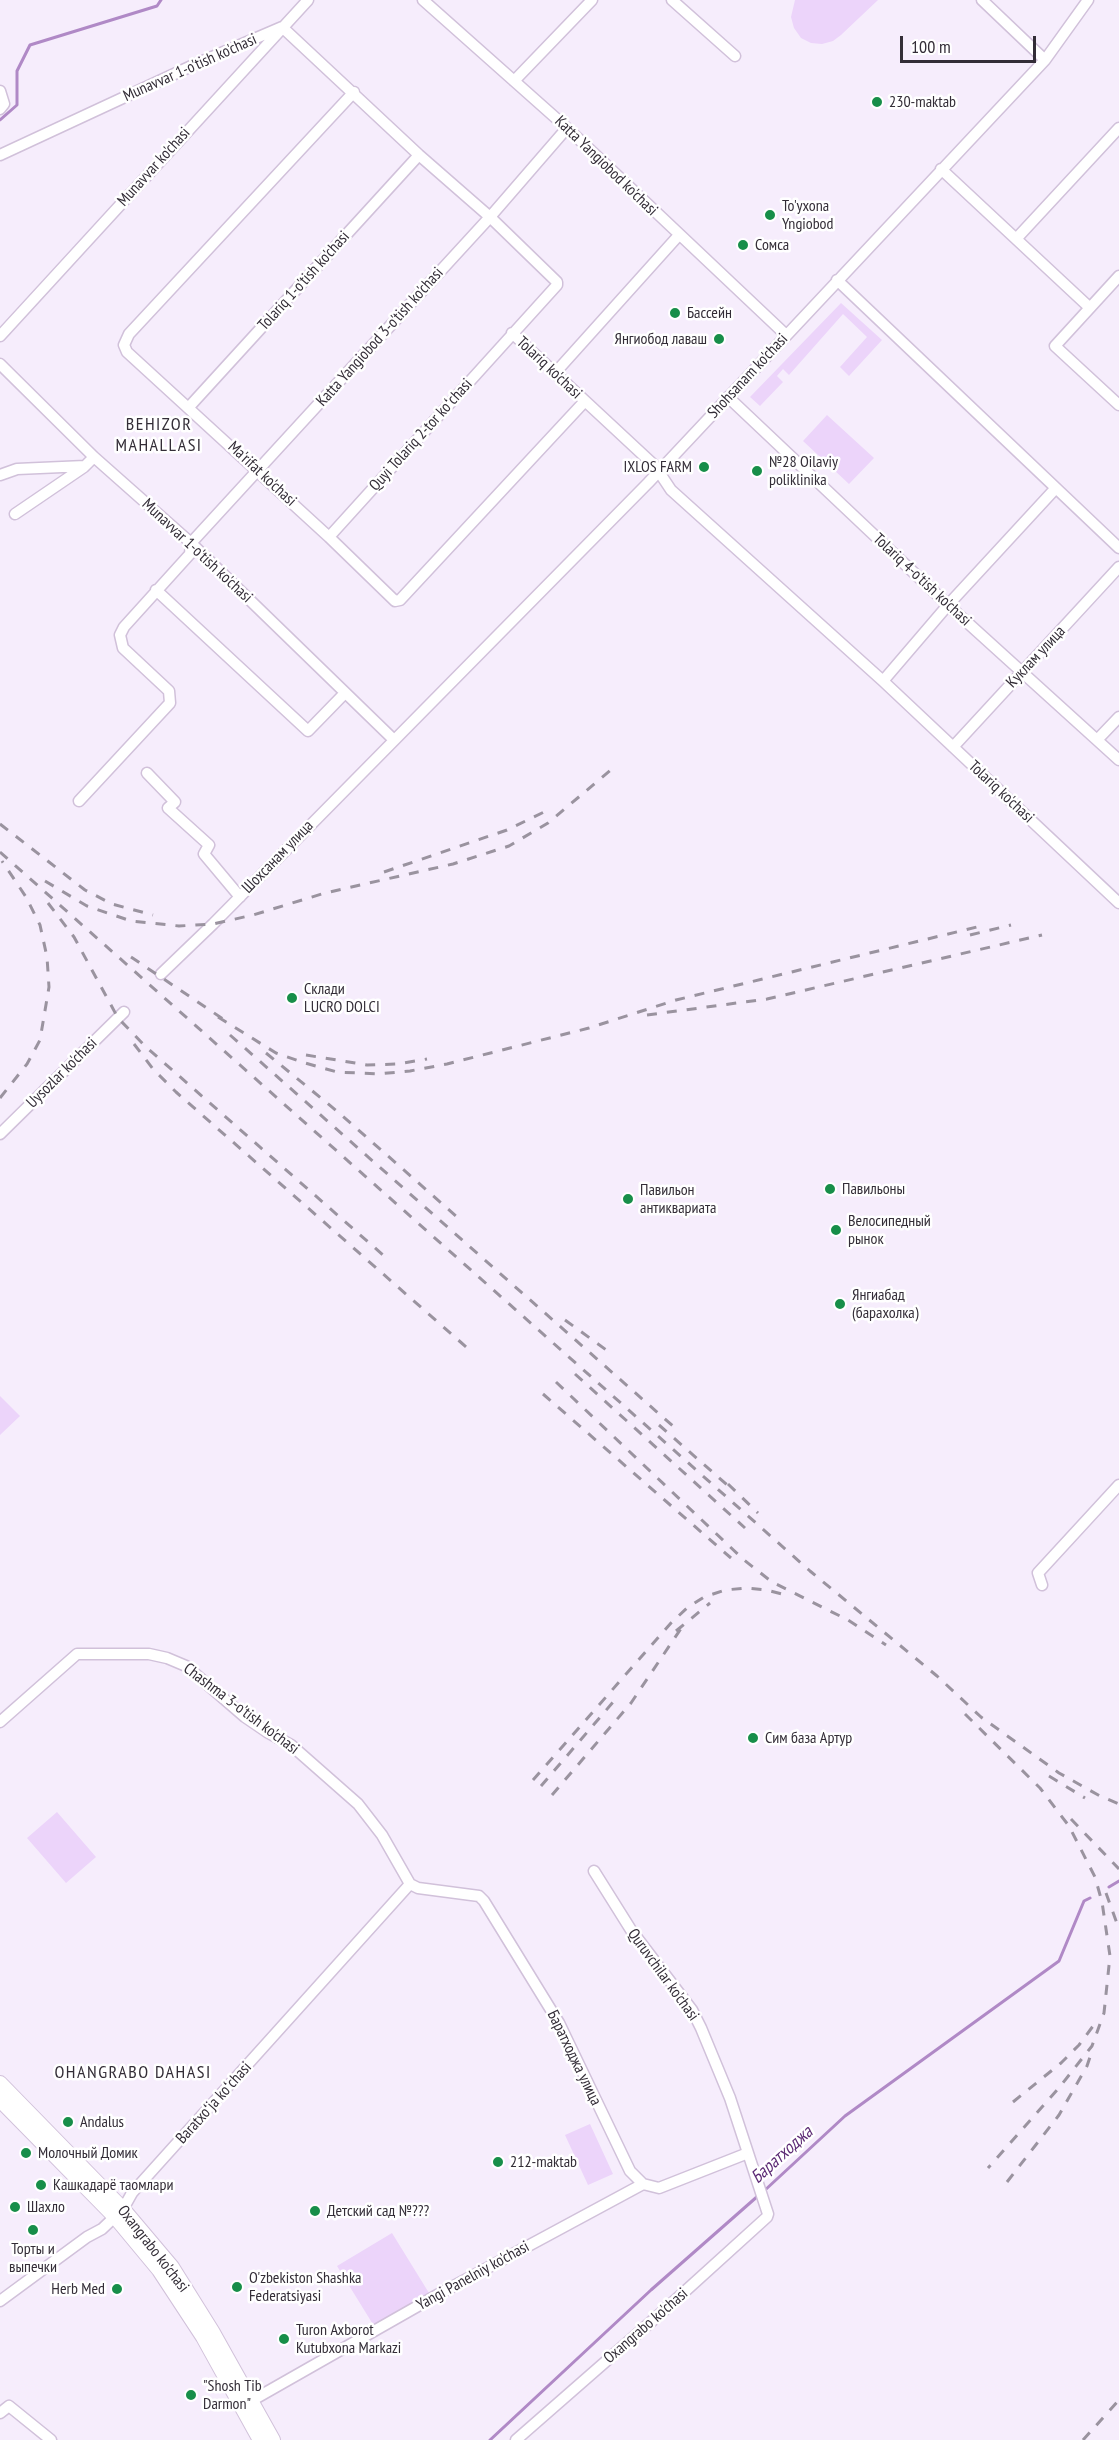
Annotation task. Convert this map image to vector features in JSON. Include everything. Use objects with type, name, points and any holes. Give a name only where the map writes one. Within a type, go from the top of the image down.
[{"type":"main road","name":"Oxangrabo ko'chasi","points":[[0,2083],[30,2123],[157,2248],[186,2288],[246,2404],[260,2440]]},
{"type":"main road","name":"Oxangrabo ko'chasi","points":[[0,2100],[30,2123]]},
{"type":"main road","name":"Oxangrabo ko'chasi","points":[[246,2404],[273,2440]]},
{"type":"street","name":"Munavvar ko'chasi","points":[[0,336],[308,0]]},
{"type":"street","name":"Katta Yangiobod ko'chasi","points":[[423,0],[567,128],[786,335]]},
{"type":"street","points":[[514,81],[592,0]]},
{"type":"street","points":[[672,0],[735,56]]},
{"type":"street","points":[[981,0],[1045,60]]},
{"type":"street","name":"Shohsanam ko'chasi","points":[[393,739],[659,471],[1045,60],[1088,0]]},
{"type":"street","name":"Tolariq ko'chasi","points":[[282,27],[419,155],[490,217],[557,284],[512,333],[659,471],[671,490],[883,681],[1119,903]]},
{"type":"street","name":"Munavvar 1-o'tish ko'chasi","points":[[0,156],[198,63],[282,27]]},
{"type":"street","points":[[0,91],[4,104],[0,109]]},
{"type":"street","name":"Ma'rifat ko'chasi","points":[[354,92],[124,340],[127,352],[189,406],[397,601],[585,401]]},
{"type":"street","name":"Katta Yangiobod 3-o'tish ko'chasi","points":[[79,801],[170,703],[169,691],[126,652],[120,639],[124,627],[190,554],[191,543],[490,217],[567,128]]},
{"type":"street","points":[[1016,238],[1119,128]]},
{"type":"street","name":"Tolariq 1-o'tish ko'chasi","points":[[189,406],[419,155]]},
{"type":"street","points":[[941,169],[1089,307]]},
{"type":"street","points":[[555,373],[679,235]]},
{"type":"street","points":[[1119,276],[1055,346],[1119,405]]},
{"type":"street","points":[[837,280],[1119,548]]},
{"type":"street","name":"Quyi Tolariq 2-tor koʻchasi","points":[[329,537],[512,333]]},
{"type":"street","name":"Munavvar 1-o'tish ko'chasi","points":[[0,364],[94,457],[191,543],[393,739]]},
{"type":"street","name":"Tolariq 4-o'tish ko'chasi","points":[[728,397],[948,605],[1119,760]]},
{"type":"street","points":[[15,514],[85,466],[94,457]]},
{"type":"street","points":[[0,475],[17,469],[85,466]]},
{"type":"street","points":[[883,681],[948,605],[1055,489]]},
{"type":"street","name":"Куклам улица","points":[[953,747],[1119,567]]},
{"type":"street","points":[[156,590],[308,731],[345,693]]},
{"type":"street","points":[[1097,740],[1119,717]]},
{"type":"street","name":"Шохсанам улица","points":[[161,974],[240,897],[393,739]]},
{"type":"street","points":[[147,773],[175,802],[168,808],[209,845],[204,854],[240,897]]},
{"type":"street","name":"Uysozlar ko'chasi","points":[[0,1134],[124,1012]]},
{"type":"street","points":[[1042,1585],[1038,1574],[1119,1485]]},
{"type":"street","name":"Chashma 3-o'tish ko'chasi","points":[[0,1722],[76,1654],[149,1654],[167,1658],[186,1666],[267,1732],[291,1745],[358,1804],[382,1835],[410,1884]]},
{"type":"street","name":"Quruvchilar ko'chasi","points":[[594,1870],[631,1930],[692,2010],[702,2028],[720,2070],[766,2208]]},
{"type":"street","name":"Баратходжа улица","points":[[410,1884],[418,1888],[479,1896],[484,1901],[559,2023],[630,2171],[643,2184]]},
{"type":"street","name":"Baratxoʻja koʻchasi","points":[[0,2301],[87,2237],[102,2229],[119,2213],[132,2193],[410,1884]]},
{"type":"street","points":[[643,2184],[659,2188],[748,2154]]},
{"type":"street","name":"Yangi Panelniy ko'chasi","points":[[246,2404],[439,2294],[643,2184]]},
{"type":"street","name":"Oxangrabo ko'chasi","points":[[516,2440],[767,2217],[766,2208]]},
{"type":"street","points":[[4,2409],[47,2439]]},
{"type":"shaded area","points":[[795,0],[878,0],[841,35],[833,41],[822,44],[811,43],[801,38],[794,28],[791,17]]},
{"type":"shaded area","points":[[841,303],[882,340],[849,376],[840,367],[867,337],[843,314],[789,375],[783,369],[777,376],[783,382],[760,406],[750,397]]},
{"type":"shaded area","points":[[827,415],[874,458],[849,484],[803,441]]},
{"type":"shaded area","points":[[0,1396],[20,1416],[0,1435]]},
{"type":"shaded area","points":[[57,1812],[96,1857],[66,1883],[27,1838]]},
{"type":"shaded area","points":[[590,2124],[613,2174],[588,2185],[565,2135]]},
{"type":"shaded area","points":[[392,2233],[429,2293],[374,2326],[337,2266]]},
{"type":"waterway","points":[[0,120],[17,105],[17,71],[30,45],[157,6],[161,0]]},
{"type":"waterway","name":"Баратходжа","points":[[1109,1887],[1119,1881]]},
{"type":"waterway","name":"Баратходжа","points":[[764,2191],[845,2116],[1059,1961],[1084,1901],[1090,1898]]},
{"type":"waterway","name":"Баратходжа","points":[[490,2440],[651,2290],[759,2195]]},
{"type":"railway","points":[[45,881],[87,906],[131,921],[179,926],[213,924],[253,915],[325,893],[453,864],[509,846],[548,823],[612,769]]},
{"type":"railway","points":[[384,872],[507,830],[544,812]]},
{"type":"railway","points":[[0,824],[85,890],[112,904],[153,915]]},
{"type":"railway","points":[[0,852],[810,1571],[937,1676],[981,1717],[1059,1773],[1119,1804]]},
{"type":"railway","points":[[0,1098],[27,1064],[40,1040],[49,987],[47,957],[40,925],[26,897],[2,861]]},
{"type":"railway","points":[[48,903],[74,937],[118,1018],[146,1047],[383,1255]]},
{"type":"railway","points":[[970,935],[1011,925]]},
{"type":"railway","points":[[218,1017],[276,1053],[305,1063],[337,1072],[378,1074],[410,1071],[447,1064],[589,1028],[676,1000],[977,927]]},
{"type":"railway","points":[[647,1015],[767,999],[1042,935]]},
{"type":"railway","points":[[131,957],[226,1021]]},
{"type":"railway","points":[[230,1035],[674,1427]]},
{"type":"railway","points":[[134,1044],[153,1069],[176,1092],[473,1353]]},
{"type":"railway","points":[[266,1053],[338,1112],[456,1216]]},
{"type":"railway","points":[[306,1055],[367,1065],[397,1064],[427,1059]]},
{"type":"railway","points":[[565,1320],[609,1352]]},
{"type":"railway","points":[[575,1374],[745,1528]]},
{"type":"railway","points":[[556,1382],[744,1560],[772,1582],[848,1620],[886,1645]]},
{"type":"railway","points":[[543,1394],[731,1558]]},
{"type":"railway","points":[[659,1425],[734,1491]]},
{"type":"railway","points":[[728,1484],[758,1513]]},
{"type":"railway","points":[[533,1780],[671,1623],[687,1608],[704,1597],[725,1590],[746,1588],[786,1595]]},
{"type":"railway","points":[[676,1631],[710,1603]]},
{"type":"railway","points":[[552,1795],[631,1703],[682,1627]]},
{"type":"railway","points":[[541,1786],[614,1701]]},
{"type":"railway","points":[[965,1714],[1040,1788],[1069,1826],[1095,1877],[1102,1902],[1110,1956],[1104,2013],[1092,2046],[1058,2089],[988,2168]]},
{"type":"railway","points":[[1049,1776],[1085,1798]]},
{"type":"railway","points":[[1071,1819],[1119,1869]]},
{"type":"railway","points":[[1106,1893],[1119,1929]]},
{"type":"railway","points":[[1013,2102],[1061,2063],[1079,2045],[1096,2022]]},
{"type":"railway","points":[[1007,2182],[1059,2115],[1087,2066],[1091,2054]]},
{"type":"railway","points":[[1083,2440],[1119,2400]]},
{"type":"place","name":"230-maktab","points":[[877,102]]},
{"type":"place","name":"To'yxona Yngiobod","points":[[770,215]]},
{"type":"place","name":"Сомса","points":[[743,245]]},
{"type":"place","name":"Бассейн","points":[[675,313]]},
{"type":"place","name":"Янгиобод лаваш","points":[[719,339]]},
{"type":"place","name":"IXLOS FARM","points":[[704,467]]},
{"type":"place","name":"№28 Oilaviy poliklinika","points":[[757,471]]},
{"type":"place","name":"Склади LUCRO DOLCI","points":[[292,998]]},
{"type":"place","name":"Павильоны","points":[[830,1189]]},
{"type":"place","name":"Павильон антиквариата","points":[[628,1199]]},
{"type":"place","name":"Велосипедный рынок","points":[[836,1230]]},
{"type":"place","name":"Янгиабад (барахолка)","points":[[840,1304]]},
{"type":"place","name":"Сим база Артур","points":[[753,1738]]},
{"type":"place","name":"Andalus","points":[[68,2122]]},
{"type":"place","name":"Молочный Домик","points":[[26,2153]]},
{"type":"place","name":"212-maktab","points":[[498,2162]]},
{"type":"place","name":"Кашкадарё таомлари","points":[[41,2185]]},
{"type":"place","name":"Шахло","points":[[15,2207]]},
{"type":"place","name":"Детский сад №???","points":[[315,2211]]},
{"type":"place","name":"Торты и выпечки","points":[[33,2230]]},
{"type":"place","name":"O'zbekiston Shashka Federatsiyasi","points":[[237,2287]]},
{"type":"place","name":"Herb Med","points":[[117,2289]]},
{"type":"place","name":"Turon Axborot Kutubxona Markazi","points":[[284,2339]]},
{"type":"place","name":"\"Shosh Tib Darmon\"","points":[[191,2395]]},
{"type":"district","name":"BEHIZOR MAHALLASI","points":[[159,435]]},
{"type":"district","name":"OHANGRABO DAHASI","points":[[133,2073]]}]
